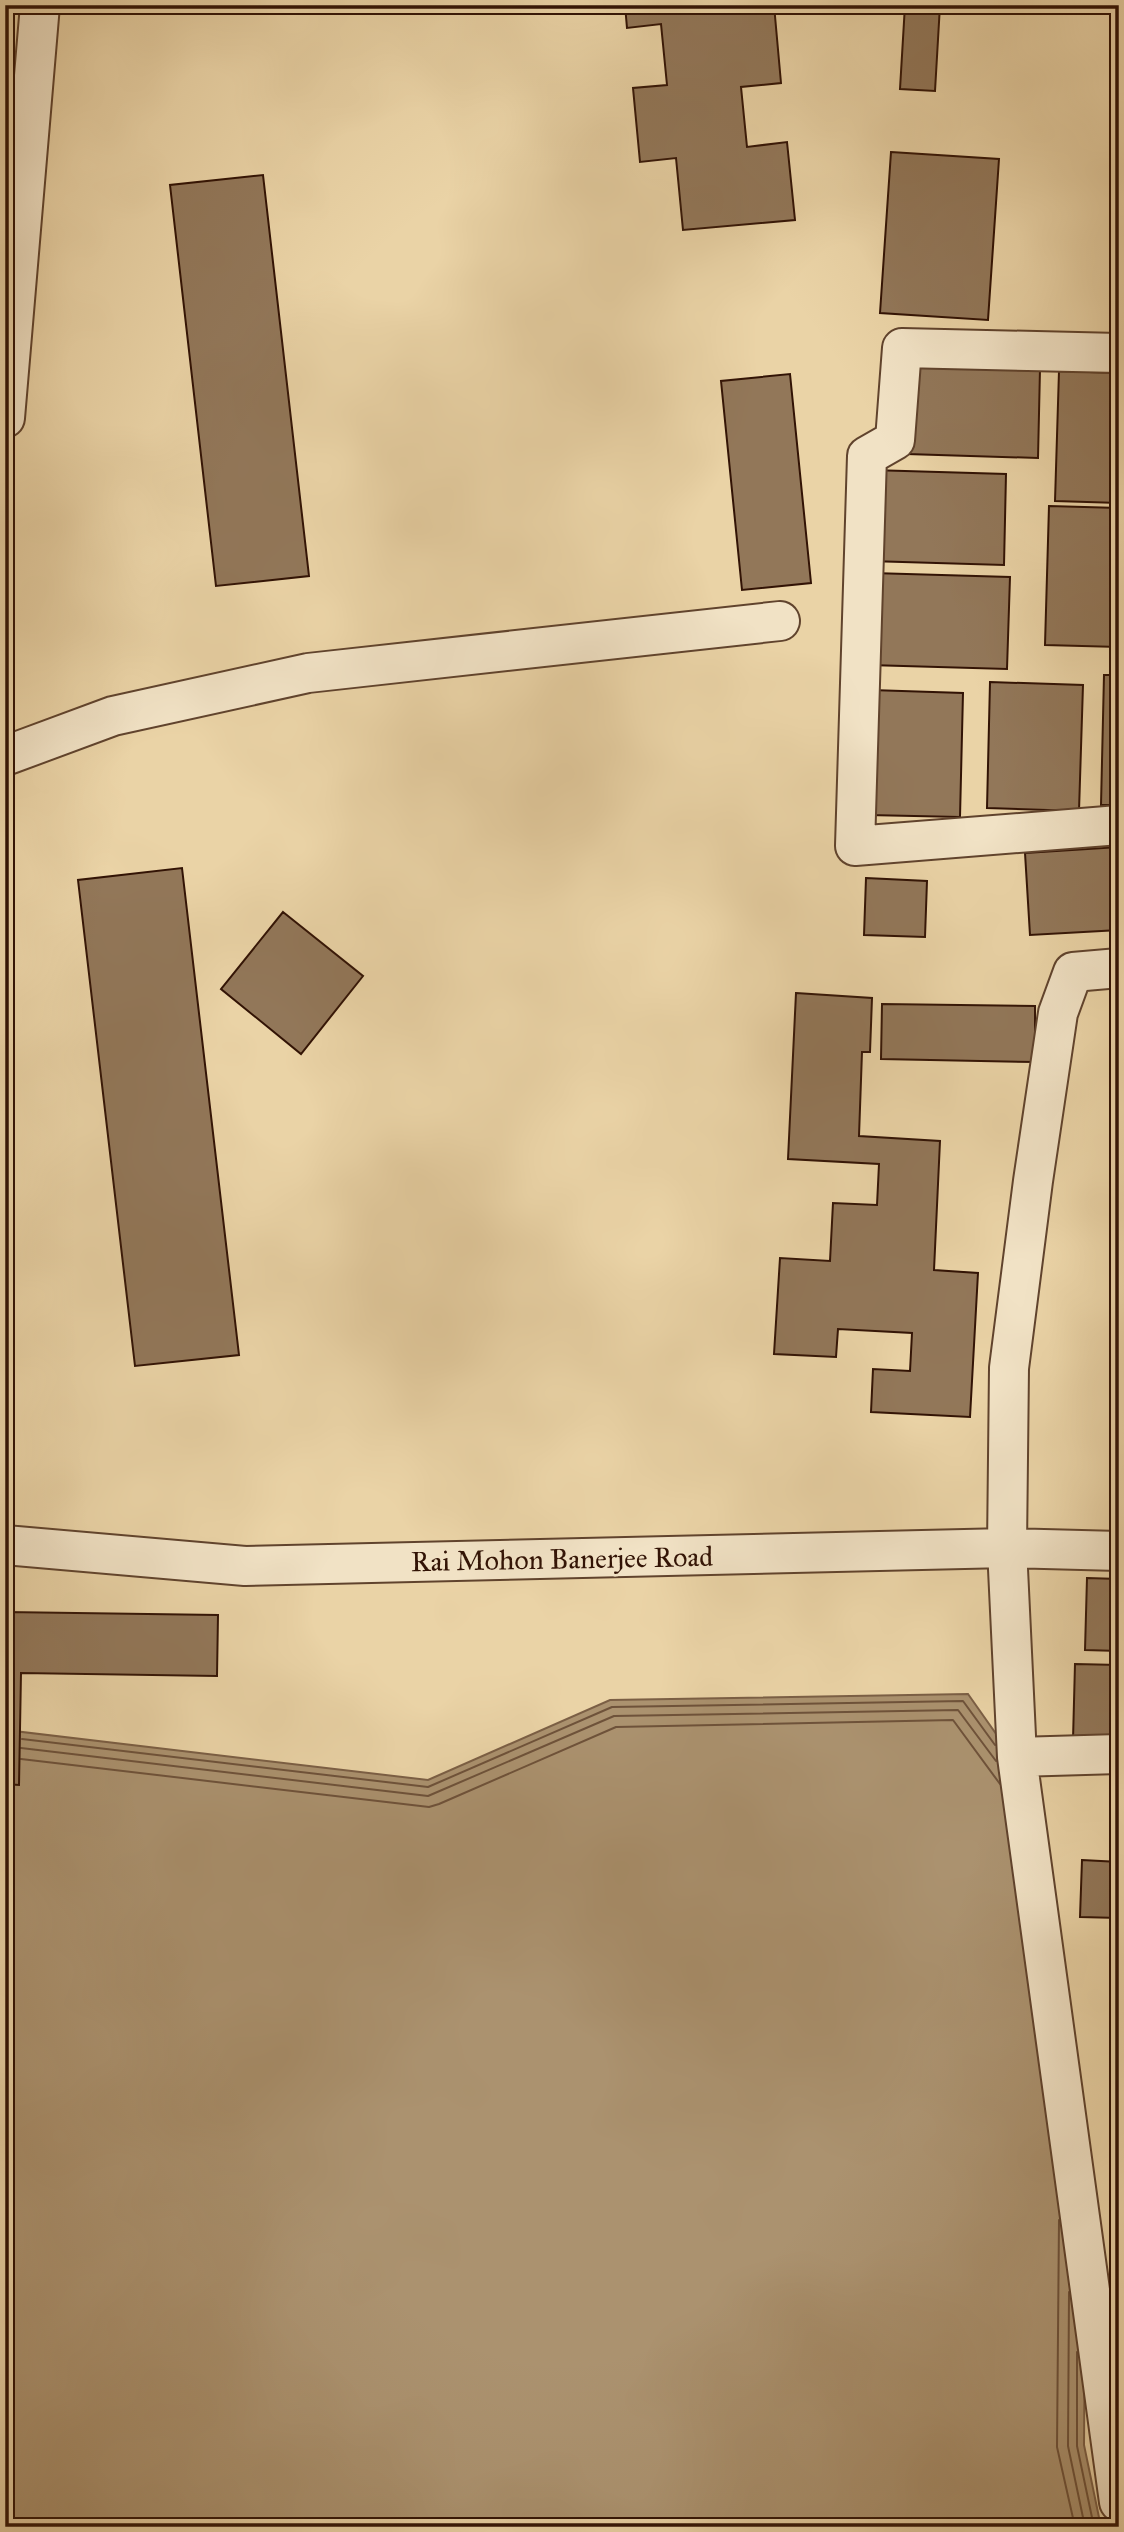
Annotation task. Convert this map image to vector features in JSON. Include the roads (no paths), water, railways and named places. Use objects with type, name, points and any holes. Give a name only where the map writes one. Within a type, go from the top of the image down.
[{"type":"street","points":[[5,418],[16,171],[40,5]]},
{"type":"street","points":[[1119,353],[902,348],[895,440],[867,456],[855,846],[1119,825]]},
{"type":"street","points":[[5,757],[113,716],[308,673],[780,621]]},
{"type":"street","points":[[1119,968],[1073,972],[1058,1013],[1009,1368],[1007,1548],[1017,1757],[1109,2365],[1119,2502]]},
{"type":"street","name":"Rai Mohon Banerjee Road","points":[[5,1545],[245,1566],[1007,1548],[1119,1550]]},
{"type":"street","points":[[1017,1757],[1119,1754]]},
{"type":"water","points":[[968,1694],[1030,1782],[1086,2183],[1084,2445],[1101,2527],[5,2527],[5,1730],[428,1780],[610,1700]]}]
